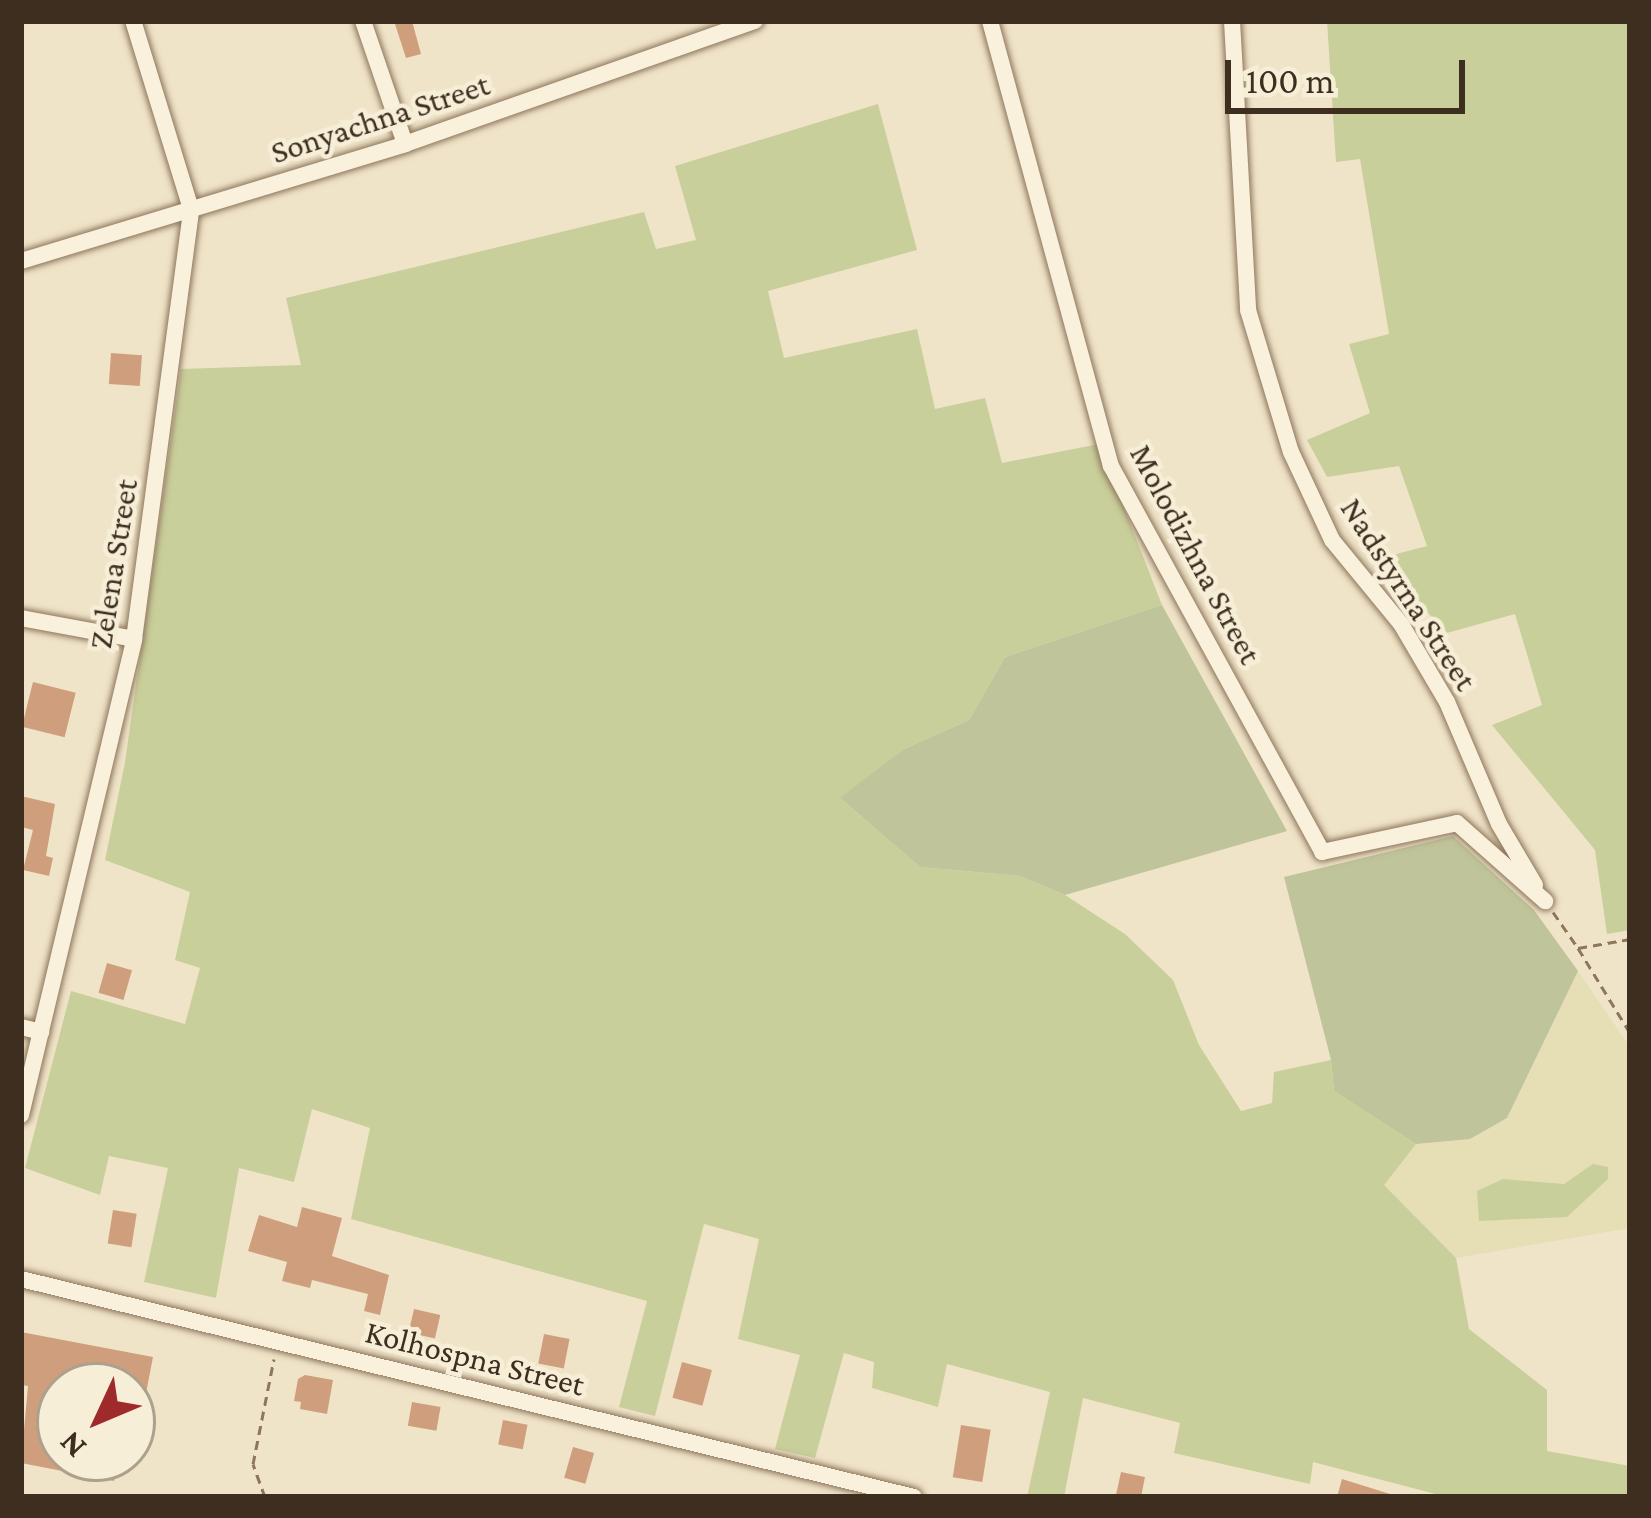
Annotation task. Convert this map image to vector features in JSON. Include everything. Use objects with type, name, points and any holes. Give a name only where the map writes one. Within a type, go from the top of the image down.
[{"type":"street","name":"Zelena Street","points":[[21,1115],[134,639],[191,209],[133,21]]},
{"type":"street","points":[[363,21],[405,144]]},
{"type":"street","name":"Sonyachna Street","points":[[21,261],[405,144],[714,27],[754,21]]},
{"type":"street","name":"Molodizhna Street","points":[[990,21],[1111,466],[1322,852],[1457,823],[1545,901]]},
{"type":"street","name":"Nadstyrna Street","points":[[1232,21],[1249,310],[1291,452],[1332,540],[1401,624],[1447,703],[1498,824],[1545,901]]},
{"type":"street","points":[[21,617],[134,639]]},
{"type":"street","points":[[21,1028],[41,1032]]},
{"type":"street","name":"Kolhospna Street","points":[[21,1279],[914,1497]]},
{"type":"path","points":[[1545,901],[1630,1033]]},
{"type":"path","points":[[1578,948],[1630,939]]},
{"type":"path","points":[[265,1497],[253,1464],[277,1341]]},
{"type":"shaded area","points":[[1578,971],[1630,1047],[1630,1228],[1456,1258],[1383,1185],[1416,1144],[1470,1139],[1507,1118]]},
{"type":"green space","points":[[1327,21],[1630,21],[1630,930],[1607,934],[1595,850],[1492,725],[1542,705],[1515,614],[1447,633],[1377,559],[1427,546],[1399,466],[1327,477],[1307,440],[1370,413],[1349,344],[1389,334],[1360,159],[1336,162]]},
{"type":"green space","points":[[878,104],[917,250],[768,291],[784,358],[917,329],[935,409],[985,398],[1002,463],[1099,444],[1162,605],[1005,657],[969,720],[904,749],[841,799],[920,867],[1020,876],[1065,895],[1125,934],[1173,980],[1199,1045],[1241,1111],[1272,1103],[1274,1072],[1331,1060],[1334,1091],[1416,1144],[1384,1185],[1456,1258],[1469,1329],[1547,1390],[1547,1451],[1630,1466],[1630,1497],[1447,1497],[1313,1462],[1310,1484],[1174,1453],[1180,1423],[1083,1398],[1064,1497],[1027,1497],[1050,1392],[947,1364],[938,1407],[872,1388],[874,1362],[844,1353],[815,1458],[775,1449],[800,1355],[738,1339],[759,1239],[704,1224],[655,1416],[619,1407],[647,1301],[351,1219],[370,1128],[312,1109],[294,1182],[239,1168],[216,1298],[144,1282],[168,1168],[109,1156],[100,1195],[25,1168],[71,991],[185,1024],[200,968],[175,960],[190,892],[105,860],[125,762],[181,369],[301,365],[286,298],[644,212],[656,249],[696,240],[675,166]]},
{"type":"green space","points":[[1162,605],[1287,831],[1065,895],[1020,876],[920,867],[840,798],[904,749],[969,720],[1005,657]]},
{"type":"green space","points":[[1453,836],[1534,910],[1578,971],[1507,1118],[1470,1139],[1416,1144],[1334,1091],[1331,1060],[1284,877]]},
{"type":"green space","points":[[1593,1164],[1608,1167],[1608,1179],[1567,1217],[1479,1221],[1477,1191],[1503,1179],[1564,1184]]},
{"type":"building","points":[[394,21],[412,21],[421,54],[406,58]]},
{"type":"building","points":[[111,353],[142,355],[140,386],[109,384]]},
{"type":"building","points":[[33,682],[76,693],[65,737],[22,727]]},
{"type":"building","points":[[21,796],[55,804],[46,856],[53,858],[49,876],[23,870],[33,830],[21,827]]},
{"type":"building","points":[[107,963],[132,970],[123,1000],[98,993]]},
{"type":"building","points":[[302,1207],[342,1218],[332,1256],[389,1275],[380,1315],[364,1311],[368,1294],[312,1280],[310,1288],[282,1281],[287,1262],[248,1251],[259,1215],[297,1227]]},
{"type":"building","points":[[113,1210],[137,1214],[131,1247],[108,1244]]},
{"type":"building","points":[[414,1309],[440,1315],[435,1338],[409,1332]]},
{"type":"building","points":[[21,1332],[153,1357],[152,1362],[36,1362],[36,1466],[21,1463],[28,1386],[21,1385]]},
{"type":"building","points":[[544,1334],[570,1339],[564,1368],[538,1363]]},
{"type":"building","points":[[682,1362],[712,1370],[702,1406],[672,1398]]},
{"type":"building","points":[[305,1375],[333,1380],[327,1414],[300,1409],[301,1402],[294,1401],[298,1379]]},
{"type":"building","points":[[412,1402],[441,1407],[436,1431],[408,1426]]},
{"type":"building","points":[[503,1420],[528,1425],[523,1449],[498,1445]]},
{"type":"building","points":[[961,1425],[991,1430],[982,1482],[953,1477]]},
{"type":"building","points":[[573,1447],[594,1453],[585,1484],[564,1478]]},
{"type":"building","points":[[1121,1472],[1145,1477],[1141,1497],[1116,1495]]},
{"type":"building","points":[[1342,1479],[1390,1494],[1390,1497],[1337,1497]]}]
